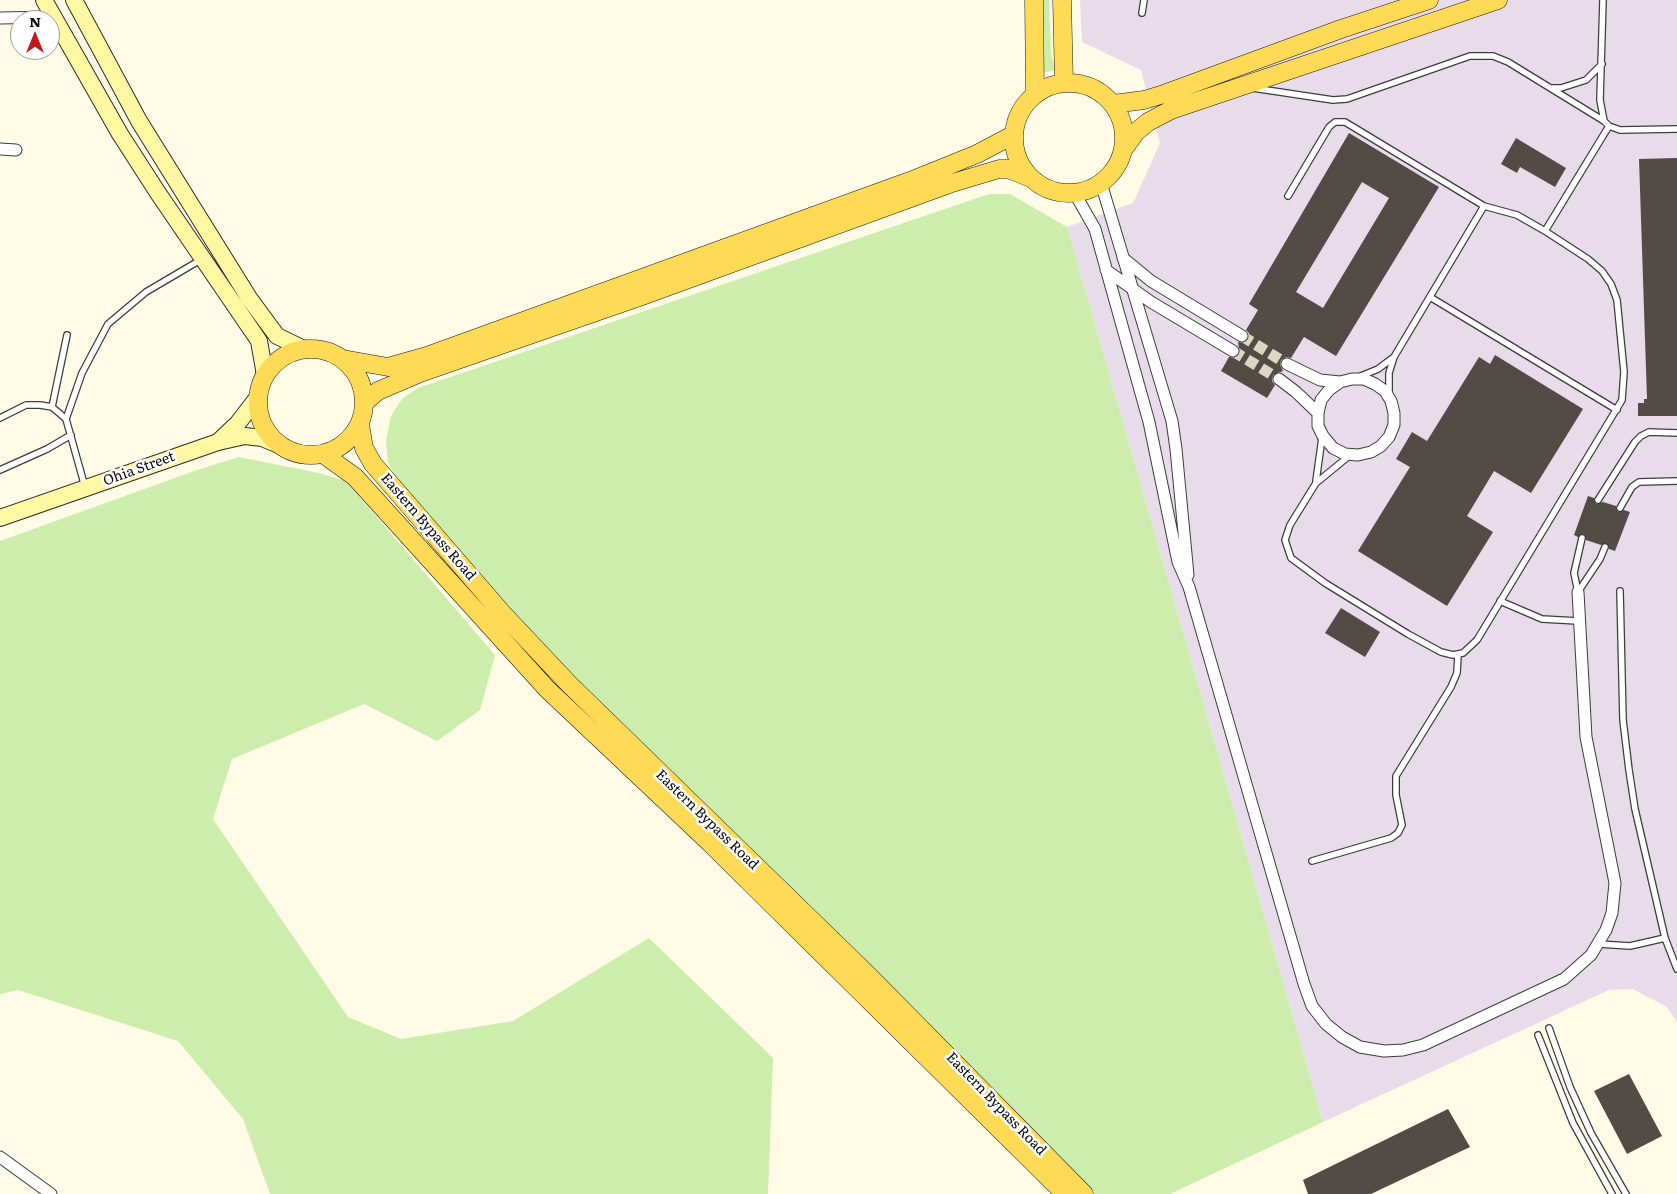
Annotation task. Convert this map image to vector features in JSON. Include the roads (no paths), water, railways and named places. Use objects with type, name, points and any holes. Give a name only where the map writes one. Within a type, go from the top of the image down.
[{"type":"main road","points":[[1034,0],[1035,94]]},
{"type":"main road","points":[[1062,0],[1064,82]]},
{"type":"main road","points":[[1113,104],[1144,100],[1164,94],[1341,29],[1429,0]]},
{"type":"main road","points":[[365,402],[378,391],[420,373],[642,296],[949,184],[1000,169],[1008,169],[1031,178],[1049,189],[1074,192],[1101,183],[1115,169],[1123,150],[1136,132],[1148,122],[1171,110],[1498,0]]},
{"type":"main road","points":[[1031,178],[1017,159],[1013,135],[1020,112],[1035,94],[1044,88],[1064,82],[1081,84],[1097,90],[1113,104],[1122,122],[1123,150]]},
{"type":"main road","points":[[343,359],[359,378],[365,402],[360,425],[348,441],[336,449],[323,454],[301,454],[279,445],[264,428],[258,413],[258,397],[265,375],[282,357],[304,349],[328,352],[343,359],[388,367],[427,356],[910,181],[977,154],[1013,135]]},
{"type":"main road","name":"Eastern Bypass Road","points":[[360,425],[364,448],[373,464],[503,614],[569,684],[876,983],[1084,1194]]},
{"type":"main road","name":"Eastern Bypass Road","points":[[323,454],[355,477],[547,689],[709,842],[1066,1194]]},
{"type":"street","points":[[74,0],[139,121],[249,298],[277,336],[304,349]]},
{"type":"street","points":[[60,29],[120,134],[258,341],[265,375]]},
{"type":"street","points":[[120,134],[139,121]]},
{"type":"street","points":[[0,149],[16,150]]},
{"type":"street","points":[[1101,183],[1172,421],[1189,587]]},
{"type":"street","points":[[1074,192],[1095,229],[1149,422],[1178,562],[1189,587],[1304,984],[1312,1006],[1326,1024],[1342,1037],[1360,1047],[1384,1051],[1403,1050],[1423,1045],[1564,979],[1599,944],[1612,912],[1616,883],[1586,737],[1578,620],[1578,592]]},
{"type":"street","points":[[1123,258],[1151,281],[1242,336]]},
{"type":"street","points":[[1106,270],[1133,291],[1233,351]]},
{"type":"street","points":[[1287,364],[1320,380],[1340,382],[1364,379],[1375,384],[1390,399],[1394,413],[1394,425],[1389,437],[1381,446],[1371,452],[1352,454],[1333,448],[1322,436],[1318,426],[1318,413],[1325,395],[1340,382]]},
{"type":"street","points":[[1278,379],[1296,392],[1318,413]]},
{"type":"street","points":[[218,442],[238,423],[258,397]]},
{"type":"street","name":"Ohia Street","points":[[0,518],[218,442],[245,436],[262,438],[279,445]]},
{"type":"street","points":[[0,1157],[51,1194]]},
{"type":"lane","points":[[1142,13],[1144,0]]},
{"type":"lane","points":[[1603,0],[1600,100],[1604,121]]},
{"type":"lane","points":[[1241,86],[1316,98],[1347,98],[1470,56],[1493,56],[1508,62],[1604,121],[1609,126],[1620,130],[1677,130]]},
{"type":"lane","points":[[1551,88],[1561,88],[1586,80],[1602,64]]},
{"type":"lane","points":[[1288,196],[1329,127],[1336,122],[1345,122],[1484,206],[1517,216],[1545,231],[1588,259],[1602,271],[1611,284],[1617,300],[1625,387],[1617,410],[1470,648],[1458,655],[1442,652],[1408,634],[1325,583],[1291,558],[1287,549],[1286,534],[1316,483],[1352,454]]},
{"type":"lane","points":[[1545,231],[1609,126]]},
{"type":"lane","points":[[1390,399],[1388,385],[1394,357],[1484,206]]},
{"type":"lane","points":[[66,419],[82,373],[108,324],[146,292],[202,259]]},
{"type":"lane","points":[[1430,297],[1617,410]]},
{"type":"lane","points":[[52,407],[67,335]]},
{"type":"lane","points":[[1352,379],[1378,369],[1394,357]]},
{"type":"lane","points":[[0,418],[26,405],[52,407],[66,419],[86,488]]},
{"type":"lane","points":[[1598,500],[1635,442],[1641,436],[1649,432],[1677,433]]},
{"type":"lane","points":[[0,470],[48,449],[71,435]]},
{"type":"lane","points":[[1316,483],[1322,436]]},
{"type":"lane","points":[[1620,508],[1632,487],[1639,482],[1677,480]]},
{"type":"lane","points":[[1578,592],[1574,573],[1582,538]]},
{"type":"lane","points":[[1578,592],[1600,559],[1605,547]]},
{"type":"lane","points":[[1620,591],[1623,720],[1629,770],[1635,809],[1664,938],[1677,969]]},
{"type":"lane","points":[[1500,601],[1542,619],[1578,620]]},
{"type":"lane","points":[[1312,861],[1391,838],[1398,833],[1402,825],[1396,795],[1396,776],[1451,687],[1457,674],[1458,655]]},
{"type":"lane","points":[[1599,944],[1630,946],[1664,938]]},
{"type":"lane","points":[[1549,1028],[1580,1110],[1626,1194]]},
{"type":"lane","points":[[1538,1035],[1573,1123],[1612,1194]]},
{"type":"tunnel","points":[[1242,336],[1287,364]]},
{"type":"tunnel","points":[[1233,351],[1279,379]]}]
